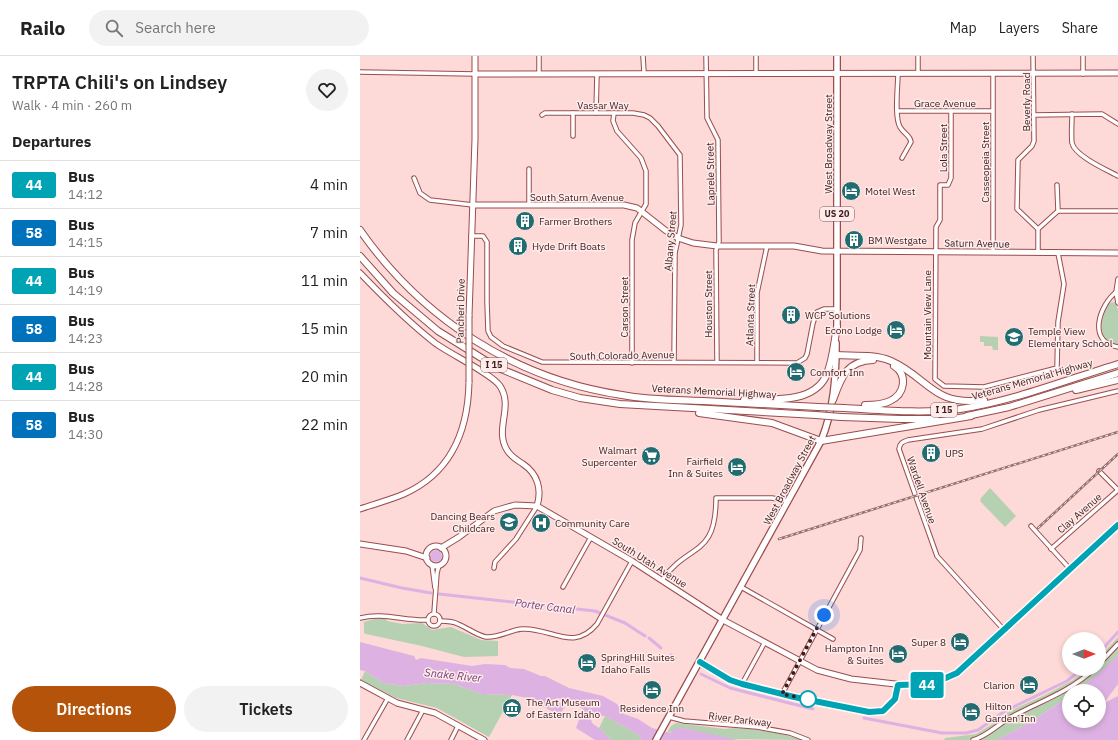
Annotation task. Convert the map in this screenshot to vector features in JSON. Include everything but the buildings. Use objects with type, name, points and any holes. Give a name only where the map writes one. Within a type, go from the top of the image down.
[{"type":"highway","name":"Veterans Memorial Highway","points":[[360,230],[393,272],[412,292],[448,323],[499,355],[552,378],[581,387],[623,396],[921,412],[955,409],[995,401],[1118,364]]},
{"type":"highway","name":"Veterans Memorial Highway","points":[[360,256],[393,293],[422,319],[462,347],[496,367],[530,382],[580,398],[661,408],[901,420],[971,416],[1009,407],[1118,373]]},
{"type":"highway","points":[[678,400],[771,399],[796,397],[809,393],[819,387],[826,376],[837,327]]},
{"type":"highway","points":[[836,355],[877,357],[888,360],[900,366],[936,393],[955,400],[977,401],[1041,388]]},
{"type":"highway","points":[[834,400],[843,376],[853,365],[860,362],[881,361],[895,366],[900,371],[903,382],[902,387],[900,393],[891,401],[878,404],[844,407]]},
{"type":"highway","points":[[1009,407],[1118,380]]},
{"type":"highway","points":[[661,408],[761,421],[787,428],[821,441],[971,416]]},
{"type":"main road","name":"Pancheri Drive","points":[[360,509],[411,490],[431,477],[442,466],[457,444],[463,430],[468,404],[469,382],[469,316],[475,139],[475,56]]},
{"type":"main road","name":"West Broadway Street","points":[[656,740],[821,441],[829,420],[834,400],[837,327],[837,56]]},
{"type":"main road","points":[[475,74],[838,72],[1118,73]]},
{"type":"main road","name":"South Saturn Avenue","points":[[473,205],[624,205],[637,208],[642,211],[654,222],[678,238],[703,246],[794,246],[836,251]]},
{"type":"main road","name":"Saturn Avenue","points":[[836,251],[1118,254]]},
{"type":"main road","points":[[360,273],[389,303],[419,330],[452,354],[489,376],[500,387],[506,402],[506,411],[501,428],[502,439],[511,455],[529,468],[536,478],[539,492],[537,506]]},
{"type":"main road","name":"South Utah Avenue","points":[[439,566],[460,538],[485,516],[502,507],[515,505],[537,506],[632,561],[723,620],[817,670],[840,677],[898,685],[925,686],[950,678],[962,669],[1118,525]]},
{"type":"main road","name":"South Utah Avenue","points":[[360,544],[406,551],[428,550],[436,547],[441,548],[460,538]]},
{"type":"main road","points":[[441,548],[446,555]]},
{"type":"main road","points":[[428,550],[426,558],[432,565],[439,566]]},
{"type":"main road","name":"South Utah Avenue","points":[[406,551],[409,553],[420,554],[426,558]]},
{"type":"main road","points":[[360,682],[404,706],[436,713],[484,740]]},
{"type":"street","points":[[539,56],[539,74]]},
{"type":"street","points":[[643,56],[644,73]]},
{"type":"street","name":"Laprele Street","points":[[706,56],[707,118],[716,135],[718,146],[717,246]]},
{"type":"street","points":[[756,56],[756,73]]},
{"type":"street","points":[[918,56],[918,73]]},
{"type":"street","name":"Beverly Road","points":[[1033,56],[1034,115],[1032,146],[1018,160],[1017,209],[1038,229]]},
{"type":"street","points":[[1083,56],[1083,74]]},
{"type":"street","points":[[360,72],[475,74]]},
{"type":"street","points":[[898,73],[898,111],[900,127],[910,137],[911,142],[902,158]]},
{"type":"street","name":"Casseopeia Street","points":[[993,73],[993,252]]},
{"type":"street","points":[[596,112],[597,74]]},
{"type":"street","name":"Grace Avenue","points":[[898,111],[992,110]]},
{"type":"street","name":"Lola Street","points":[[948,185],[951,178],[951,111]]},
{"type":"street","name":"Vassar Way","points":[[542,115],[545,113],[633,113],[650,118],[676,146]]},
{"type":"street","points":[[573,113],[573,136]]},
{"type":"street","name":"Carson Street","points":[[614,113],[613,121],[617,131],[635,150],[644,164],[646,171],[646,204],[635,223],[632,252],[632,363]]},
{"type":"street","points":[[1072,114],[1072,143],[1074,148],[1080,154],[1118,176]]},
{"type":"street","points":[[1034,115],[1102,114],[1118,124]]},
{"type":"street","name":"Albany Street","points":[[674,362],[674,253],[681,225],[680,155],[676,146]]},
{"type":"street","points":[[528,205],[529,169]]},
{"type":"street","points":[[414,178],[420,193],[430,200],[473,205]]},
{"type":"street","name":"Mountain View Lane","points":[[948,185],[940,185],[940,220],[936,227],[936,379],[944,386],[984,387],[1057,368],[1058,322],[1064,284],[1058,253]]},
{"type":"street","points":[[1057,185],[1058,211]]},
{"type":"street","points":[[1038,253],[1038,229],[1058,211],[1118,211]]},
{"type":"street","name":"South Colorado Avenue","points":[[471,236],[483,236],[487,242],[488,331],[495,341],[542,362],[632,363],[802,361],[807,354],[813,323],[817,312],[824,309],[837,309]]},
{"type":"street","name":"Houston Street","points":[[716,362],[717,246]]},
{"type":"street","name":"Atlanta Street","points":[[757,362],[757,293],[767,246]]},
{"type":"street","points":[[1118,279],[1116,292],[1118,303]]},
{"type":"street","points":[[1116,292],[1103,307],[1098,329],[1105,341],[1118,346]]},
{"type":"street","name":"Wardell Avenue","points":[[1004,630],[937,556],[899,446],[901,443],[908,440],[982,428],[1058,406],[1118,391]]},
{"type":"street","points":[[1100,471],[1118,490]]},
{"type":"street","name":"Clay Avenue","points":[[1051,549],[1118,490]]},
{"type":"street","points":[[662,580],[671,569],[699,548],[708,538],[714,523],[716,498],[772,498],[788,501]]},
{"type":"street","points":[[494,568],[495,562],[516,538],[537,506]]},
{"type":"street","points":[[1031,526],[1070,569]]},
{"type":"street","points":[[563,587],[591,537]]},
{"type":"street","points":[[782,694],[799,660],[860,550],[861,538]]},
{"type":"street","points":[[440,621],[457,623],[476,634],[486,637],[498,636],[521,629],[533,629],[557,636],[574,638],[592,631],[632,561]]},
{"type":"street","points":[[432,565],[435,589]]},
{"type":"street","points":[[434,613],[436,573],[439,566]]},
{"type":"street","points":[[741,587],[833,638]]},
{"type":"street","points":[[434,613],[439,617],[440,621]]},
{"type":"street","points":[[427,620],[430,615],[434,613]]},
{"type":"street","points":[[360,618],[376,614],[410,620],[427,620]]},
{"type":"street","points":[[427,620],[432,626],[437,626],[440,621]]},
{"type":"street","points":[[742,684],[765,642]]},
{"type":"street","points":[[1106,657],[1118,644]]},
{"type":"street","points":[[700,662],[730,680],[742,684],[869,712],[878,712],[888,708],[892,703],[898,685]]},
{"type":"street","points":[[973,740],[986,734],[1013,716],[1070,687],[1085,676]]},
{"type":"street","points":[[364,740],[388,698]]},
{"type":"street","points":[[407,740],[423,710]]},
{"type":"street","name":"River Parkway","points":[[669,717],[689,721],[757,727],[790,733],[808,740]]},
{"type":"street","points":[[450,740],[458,726]]},
{"type":"green space","points":[[1115,302],[1118,310],[1118,345],[1106,338],[1102,328],[1102,322],[1109,303]]},
{"type":"green space","points":[[980,336],[998,337],[998,350],[993,350],[992,346],[984,346],[984,342],[980,342]]},
{"type":"green space","points":[[990,488],[1016,516],[1005,527],[980,501]]},
{"type":"green space","points":[[375,617],[386,618],[387,621],[402,624],[422,623],[432,630],[451,627],[481,640],[498,641],[498,656],[464,657],[364,633],[364,622],[375,619]]},
{"type":"green space","points":[[1118,637],[1118,655],[1106,666],[1106,650]]},
{"type":"green space","points":[[365,671],[383,683],[404,686],[427,683],[454,684],[482,694],[512,695],[489,737],[437,708],[396,698],[361,680]]},
{"type":"green space","points":[[1078,676],[1096,676],[1086,684],[1066,684]]},
{"type":"green space","points":[[1062,686],[1062,701],[1034,720],[997,740],[944,740],[945,738],[976,734],[1008,712]]},
{"type":"green space","points":[[605,716],[639,735],[641,740],[611,740],[599,728]]},
{"type":"green space","points":[[676,723],[725,729],[742,728],[785,735],[801,740],[727,739],[683,728],[667,733],[671,726]]},
{"type":"water","points":[[438,550],[441,551],[441,561],[434,562],[431,561],[430,554],[431,551]]},
{"type":"water","name":"Snake River","points":[[360,642],[414,656],[416,660],[421,658],[472,666],[485,664],[505,665],[510,668],[524,669],[541,676],[545,676],[569,688],[603,696],[617,704],[624,714],[638,719],[652,728],[670,733],[676,728],[683,728],[738,740],[641,740],[639,735],[605,716],[588,715],[587,717],[591,719],[592,723],[611,740],[595,740],[576,728],[583,709],[571,702],[558,698],[557,700],[565,707],[559,715],[542,706],[538,700],[512,695],[482,694],[454,684],[427,683],[404,686],[383,683],[365,671],[360,670]]},
{"type":"water","points":[[1118,655],[1118,684],[1106,700],[1106,684],[1085,684],[1095,676],[1106,676],[1106,666]]},
{"type":"water","points":[[1118,696],[1118,740],[997,740],[1034,720],[1062,701],[1062,728],[1106,728],[1106,702]]},
{"type":"waterway","name":"Porter Canal","points":[[360,578],[431,593]]},
{"type":"waterway","name":"Porter Canal","points":[[439,594],[595,611],[625,623],[645,636]]},
{"type":"waterway","name":"Porter Canal","points":[[1106,645],[1118,632]]},
{"type":"waterway","name":"Porter Canal","points":[[649,638],[661,648]]},
{"type":"waterway","name":"Porter Canal","points":[[671,655],[675,658]]},
{"type":"waterway","name":"Porter Canal","points":[[701,674],[730,688],[813,709]]},
{"type":"waterway","name":"Porter Canal","points":[[864,718],[942,733],[966,733],[978,730],[1005,711],[1067,681],[1073,676]]},
{"type":"railway","points":[[779,539],[1118,432]]},
{"type":"railway","points":[[1038,528],[1118,454]]},
{"type":"bus line","name":"44","points":[[700,662],[730,680],[742,684],[794,697],[869,712],[883,711],[888,708],[895,699],[898,685],[925,686],[950,678],[957,673],[1118,525]]},
{"type":"place","name":"Motel West","points":[[851,191]]},
{"type":"place","name":"Farmer Brothers","points":[[525,221]]},
{"type":"place","name":"BM Westgate","points":[[854,240]]},
{"type":"place","name":"Hyde Drift Boats","points":[[518,246]]},
{"type":"place","name":"WCP Solutions","points":[[791,315]]},
{"type":"place","name":"Econo Lodge","points":[[896,330]]},
{"type":"place","name":"Temple View Elementary School","points":[[1014,337]]},
{"type":"place","name":"Comfort Inn","points":[[796,372]]},
{"type":"place","name":"UPS","points":[[931,453]]},
{"type":"place","name":"Walmart Supercenter","points":[[651,456]]},
{"type":"place","name":"Fairfield Inn & Suites","points":[[737,467]]},
{"type":"place","name":"Dancing Bears Childcare","points":[[509,522]]},
{"type":"place","name":"Community Care","points":[[541,523]]},
{"type":"place","name":"Super 8","points":[[960,642]]},
{"type":"place","name":"Hampton Inn & Suites","points":[[898,654]]},
{"type":"place","name":"SpringHill Suites Idaho Falls","points":[[587,663]]},
{"type":"place","name":"Clarion","points":[[1029,685]]},
{"type":"place","name":"Residence Inn","points":[[652,690]]},
{"type":"place","name":"The Art Museum of Eastern Idaho","points":[[512,708]]},
{"type":"place","name":"Hilton Garden Inn","points":[[971,712]]},
{"type":"route","points":[[808,699],[782,694],[824,615]]}]
